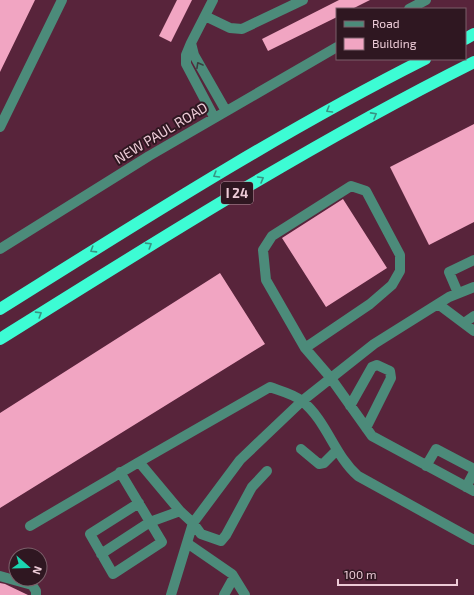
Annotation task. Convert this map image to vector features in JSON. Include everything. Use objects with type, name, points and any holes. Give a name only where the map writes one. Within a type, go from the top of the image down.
[{"type":"highway","name":"I 24","points":[[0,308],[227,168],[335,107],[423,60]]},
{"type":"highway","name":"I 24","points":[[2,338],[175,229],[299,156],[430,84],[474,62]]},
{"type":"street","points":[[0,127],[62,0]]},
{"type":"street","points":[[213,0],[186,53],[185,60],[197,87],[214,117]]},
{"type":"street","points":[[205,16],[230,28],[242,29],[303,0]]},
{"type":"street","points":[[411,8],[426,0]]},
{"type":"street","points":[[191,43],[194,55],[226,111]]},
{"type":"street","name":"NEW PAUL ROAD","points":[[1,246],[148,156],[336,48]]},
{"type":"street","points":[[197,87],[208,80]]},
{"type":"street","points":[[305,348],[370,304],[392,285],[400,271],[400,255],[366,191],[351,186],[272,236],[263,250],[266,280],[305,348],[330,377],[372,436],[426,466],[470,489],[474,471],[436,449],[426,466]]},
{"type":"street","points":[[458,293],[449,272],[474,260]]},
{"type":"street","points":[[171,595],[193,523],[240,460],[302,400],[374,344],[438,304],[474,286]]},
{"type":"street","points":[[438,304],[474,331]]},
{"type":"street","points":[[464,323],[474,316]]},
{"type":"street","points":[[350,406],[372,367],[378,365],[390,371],[391,378],[366,428]]},
{"type":"street","points":[[30,526],[120,472],[270,387],[302,400],[321,422],[349,468],[358,476],[474,540]]},
{"type":"street","points":[[301,449],[319,464],[324,463],[337,450]]},
{"type":"street","points":[[139,462],[180,511],[202,534],[221,541],[226,535],[252,487],[267,471]]},
{"type":"street","points":[[120,472],[139,503],[162,542],[113,574],[90,534],[139,503]]},
{"type":"street","points":[[101,554],[150,522],[180,511]]},
{"type":"street","points":[[187,543],[234,577],[245,595]]},
{"type":"street","points":[[0,576],[32,585],[36,595]]},
{"type":"street","points":[[224,595],[234,577]]},
{"type":"building","points":[[0,0],[35,0],[0,72]]},
{"type":"building","points":[[177,0],[192,0],[171,42],[159,36]]},
{"type":"building","points":[[339,0],[370,0],[354,8],[336,8],[336,17],[268,51],[262,39]]},
{"type":"building","points":[[474,124],[474,222],[429,245],[390,167]]},
{"type":"building","points":[[343,199],[387,268],[326,307],[282,238]]},
{"type":"building","points":[[220,273],[265,344],[0,508],[0,413]]},
{"type":"building","points":[[0,583],[28,595],[0,595]]}]
